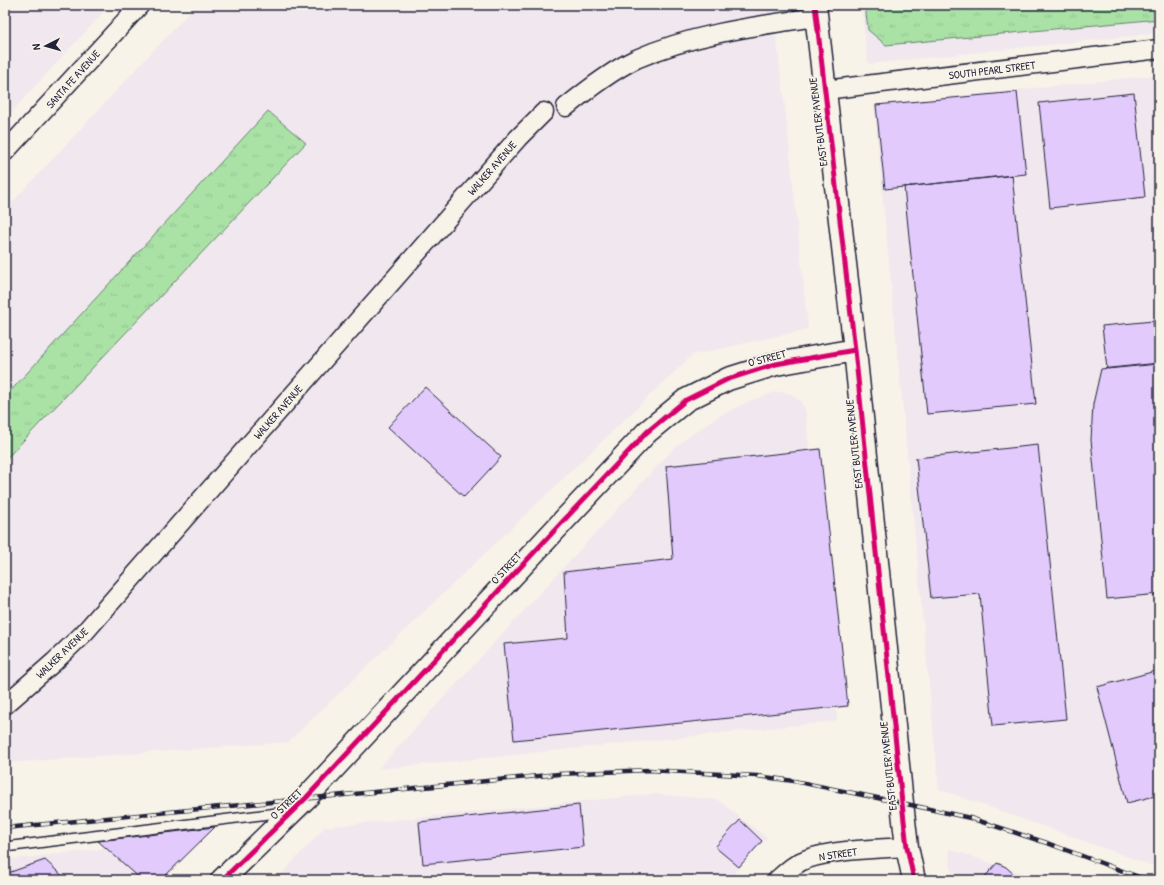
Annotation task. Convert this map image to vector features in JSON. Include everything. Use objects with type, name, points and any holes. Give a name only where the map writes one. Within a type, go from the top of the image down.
[{"type":"street","name":"SANTA FE AVENUE","points":[[5,152],[140,5]]},
{"type":"street","name":"EAST BUTLER AVENUE","points":[[816,11],[855,350],[907,847],[914,880]]},
{"type":"street","points":[[566,107],[610,74],[636,59],[700,37],[816,11]]},
{"type":"street","name":"SOUTH PEARL STREET","points":[[825,90],[1159,49]]},
{"type":"street","name":"WALKER AVENUE","points":[[5,705],[54,662],[84,633],[518,138],[544,112]]},
{"type":"street","name":"O STREET","points":[[222,880],[306,798],[647,432],[686,400],[728,379],[776,364],[855,350]]},
{"type":"street","name":"N STREET","points":[[777,880],[790,868],[806,859],[831,853],[907,847]]},
{"type":"lane","points":[[5,847],[293,811]]},
{"type":"shaded area","points":[[5,5],[110,5],[5,119]]},
{"type":"shaded area","points":[[196,5],[772,5],[784,98],[808,329],[692,355],[288,742],[5,763],[5,210]]},
{"type":"shaded area","points":[[861,5],[1159,5],[1159,33],[868,64]]},
{"type":"shaded area","points":[[1159,75],[1159,868],[939,789],[874,105]]},
{"type":"shaded area","points":[[775,392],[791,394],[800,401],[805,410],[837,721],[378,769],[672,450],[717,417],[750,401]]},
{"type":"shaded area","points":[[655,794],[718,800],[767,838],[728,880],[276,880],[325,827]]},
{"type":"shaded area","points":[[202,838],[164,880],[5,880],[5,860]]},
{"type":"shaded area","points":[[949,849],[1042,880],[961,880],[951,871]]},
{"type":"green space","points":[[865,5],[1159,5],[1159,19],[886,45],[868,30]]},
{"type":"green space","points":[[268,111],[306,143],[5,460],[5,397]]},
{"type":"building","points":[[1017,92],[1026,174],[885,189],[876,105]]},
{"type":"building","points":[[1134,93],[1145,197],[1050,208],[1039,103]]},
{"type":"building","points":[[1012,175],[1036,404],[927,414],[904,187]]},
{"type":"building","points":[[1153,321],[1158,364],[1107,369],[1102,326]]},
{"type":"building","points":[[1159,363],[1159,594],[1107,599],[1091,440],[1093,404],[1101,369]]},
{"type":"building","points":[[425,387],[501,457],[464,497],[388,427]]},
{"type":"building","points":[[1038,445],[1066,719],[993,726],[980,594],[931,598],[916,458]]},
{"type":"building","points":[[820,449],[848,706],[514,740],[504,644],[568,638],[564,572],[673,559],[666,466]]},
{"type":"building","points":[[1159,670],[1159,795],[1127,803],[1097,687]]},
{"type":"building","points":[[579,805],[583,847],[423,864],[419,822]]},
{"type":"building","points":[[740,820],[762,841],[739,867],[715,847]]},
{"type":"building","points":[[215,827],[161,880],[142,880],[98,841]]},
{"type":"building","points":[[45,860],[67,880],[5,880],[5,874]]},
{"type":"building","points":[[997,863],[1006,867],[1020,880],[982,880]]},
{"type":"railway","points":[[5,828],[559,774],[649,770],[757,776],[794,781],[970,818],[1047,843],[1147,880]]},
{"type":"cycle path","points":[[815,5],[855,350],[902,803],[907,847],[914,880]]},
{"type":"cycle path","points":[[222,880],[306,798],[647,432],[686,400],[728,379],[776,364],[855,350]]}]
